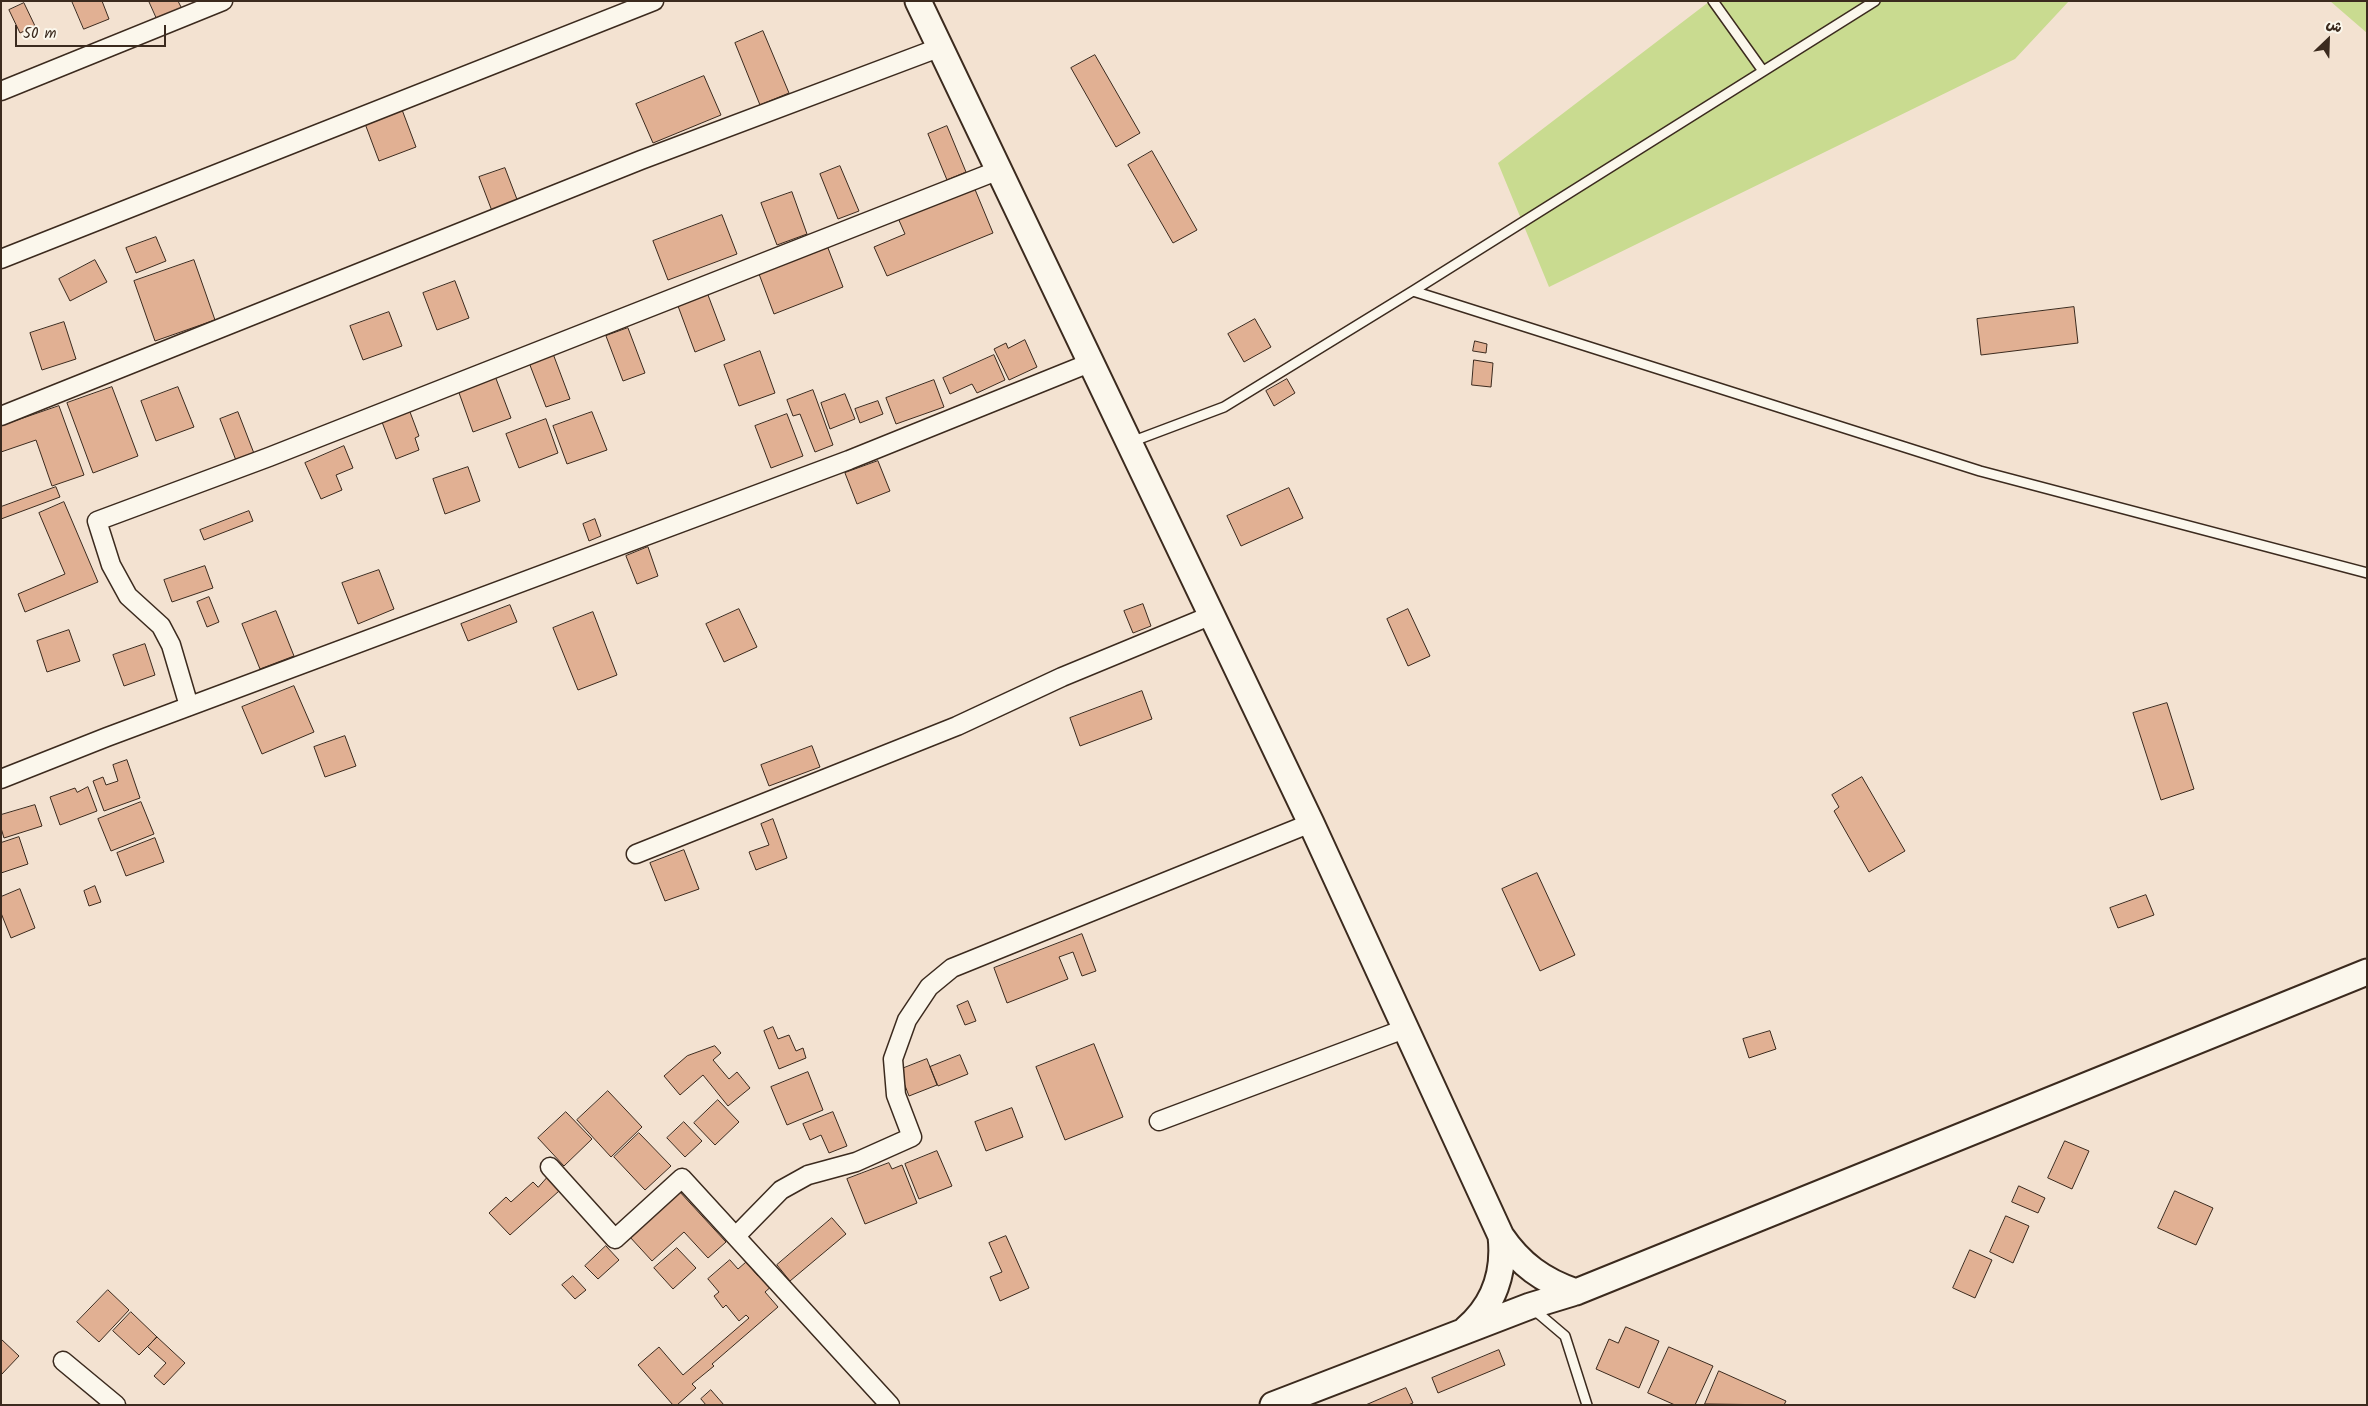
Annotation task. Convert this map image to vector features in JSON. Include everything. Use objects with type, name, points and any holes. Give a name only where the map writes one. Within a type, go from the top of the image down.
[{"type":"street","points":[[1,91],[224,1]]},
{"type":"street","points":[[1,259],[654,1]]},
{"type":"street","points":[[918,1],[1311,823],[1501,1236],[1515,1255],[1532,1271],[1553,1284],[1576,1292]]},
{"type":"street","points":[[1,416],[641,160],[940,47]]},
{"type":"street","points":[[189,706],[170,645],[161,626],[128,596],[111,565],[97,521],[287,450],[999,170]]},
{"type":"street","points":[[1,779],[189,706],[849,460],[1092,362]]},
{"type":"street","points":[[636,854],[957,726],[1062,677],[1212,615]]},
{"type":"street","points":[[736,1236],[781,1190],[808,1175],[856,1162],[912,1137],[896,1095],[893,1059],[907,1020],[929,988],[952,968],[1311,823]]},
{"type":"street","points":[[1273,1405],[1530,1306],[1576,1292],[2367,972]]},
{"type":"street","points":[[1159,1121],[1406,1028]]},
{"type":"street","points":[[550,1167],[615,1239],[682,1178],[890,1405]]},
{"type":"street","points":[[1463,1332],[1485,1310],[1498,1282],[1503,1251],[1501,1236]]},
{"type":"street","points":[[63,1361],[116,1405]]},
{"type":"lane","points":[[1713,1],[1763,71]]},
{"type":"lane","points":[[1130,442],[1224,406],[1413,291],[1875,1]]},
{"type":"lane","points":[[1413,291],[1980,471],[2367,573]]},
{"type":"lane","points":[[1530,1306],[1565,1336],[1587,1405]]},
{"type":"green space","points":[[1710,1],[2069,1],[2015,59],[1549,287],[1498,163]]},
{"type":"green space","points":[[2330,1],[2367,1],[2367,33]]},
{"type":"building","points":[[72,1],[102,1],[109,19],[84,29]]},
{"type":"building","points":[[149,1],[178,1],[182,9],[158,21]]},
{"type":"building","points":[[24,3],[35,26],[20,33],[9,10]]},
{"type":"building","points":[[763,31],[789,93],[760,105],[735,43]]},
{"type":"building","points":[[1095,55],[1140,133],[1116,147],[1071,68]]},
{"type":"building","points":[[704,76],[721,115],[653,143],[636,104]]},
{"type":"building","points":[[401,107],[416,147],[379,161],[364,121]]},
{"type":"building","points":[[947,126],[966,172],[947,180],[928,134]]},
{"type":"building","points":[[1152,151],[1197,230],[1173,243],[1128,165]]},
{"type":"building","points":[[840,166],[859,211],[838,219],[820,174]]},
{"type":"building","points":[[505,168],[518,202],[492,211],[479,177]]},
{"type":"building","points":[[974,187],[993,233],[887,276],[874,247],[905,234],[898,218]]},
{"type":"building","points":[[792,192],[807,234],[777,245],[761,203]]},
{"type":"building","points":[[722,215],[737,254],[668,280],[653,241]]},
{"type":"building","points":[[156,237],[166,261],[136,273],[126,248]]},
{"type":"building","points":[[828,248],[843,287],[774,314],[759,274]]},
{"type":"building","points":[[95,260],[107,282],[70,301],[59,279]]},
{"type":"building","points":[[194,260],[215,320],[155,341],[134,281]]},
{"type":"building","points":[[455,281],[469,318],[437,330],[423,293]]},
{"type":"building","points":[[708,295],[725,340],[695,352],[678,306]]},
{"type":"building","points":[[2074,307],[2078,343],[1981,355],[1977,319]]},
{"type":"building","points":[[389,312],[402,346],[363,360],[350,326]]},
{"type":"building","points":[[1255,319],[1271,347],[1244,362],[1228,334]]},
{"type":"building","points":[[64,322],[76,359],[42,370],[30,333]]},
{"type":"building","points":[[628,328],[645,373],[623,381],[606,336]]},
{"type":"building","points":[[1025,340],[1037,367],[1009,380],[994,349],[1006,343],[1008,348]]},
{"type":"building","points":[[1475,341],[1487,344],[1486,353],[1473,351]]},
{"type":"building","points":[[552,351],[570,399],[546,407],[528,360]]},
{"type":"building","points":[[760,351],[775,393],[739,406],[724,365]]},
{"type":"building","points":[[994,355],[1005,380],[977,393],[972,384],[950,394],[943,378]]},
{"type":"building","points":[[1474,360],[1493,363],[1491,387],[1472,385]]},
{"type":"building","points":[[495,376],[511,418],[473,432],[458,390]]},
{"type":"building","points":[[1287,379],[1295,393],[1274,406],[1266,391]]},
{"type":"building","points":[[934,380],[944,407],[896,424],[886,398]]},
{"type":"building","points":[[112,387],[138,456],[93,473],[67,403]]},
{"type":"building","points":[[178,387],[194,427],[156,441],[141,401]]},
{"type":"building","points":[[813,390],[833,445],[815,452],[800,414],[793,416],[787,400]]},
{"type":"building","points":[[845,394],[855,419],[830,429],[821,403]]},
{"type":"building","points":[[878,401],[883,414],[860,423],[855,409]]},
{"type":"building","points":[[59,406],[84,475],[52,486],[36,440],[1,452],[1,426]]},
{"type":"building","points":[[238,412],[255,456],[237,463],[220,419]]},
{"type":"building","points":[[410,412],[419,436],[415,438],[419,450],[396,459],[382,422]]},
{"type":"building","points":[[592,412],[607,450],[567,464],[553,426]]},
{"type":"building","points":[[787,414],[803,456],[771,468],[755,426]]},
{"type":"building","points":[[546,419],[558,453],[519,468],[506,434]]},
{"type":"building","points":[[344,446],[353,468],[336,475],[342,490],[321,499],[305,463]]},
{"type":"building","points":[[878,461],[890,491],[857,504],[845,473]]},
{"type":"building","points":[[468,467],[480,501],[445,514],[433,479]]},
{"type":"building","points":[[56,487],[60,497],[1,519],[1,507]]},
{"type":"building","points":[[1289,488],[1303,518],[1241,546],[1227,516]]},
{"type":"building","points":[[64,502],[98,582],[25,612],[18,594],[65,574],[39,513]]},
{"type":"building","points":[[249,511],[253,521],[204,540],[200,530]]},
{"type":"building","points":[[595,519],[601,536],[589,541],[583,524]]},
{"type":"building","points":[[648,547],[658,576],[637,584],[626,556]]},
{"type":"building","points":[[205,566],[213,588],[172,602],[164,580]]},
{"type":"building","points":[[379,570],[394,609],[358,624],[342,583]]},
{"type":"building","points":[[209,597],[219,622],[207,627],[197,602]]},
{"type":"building","points":[[1143,604],[1151,626],[1133,633],[1124,611]]},
{"type":"building","points":[[510,605],[517,622],[468,641],[461,624]]},
{"type":"building","points":[[739,609],[757,647],[724,662],[706,624]]},
{"type":"building","points":[[1408,609],[1430,656],[1408,666],[1387,619]]},
{"type":"building","points":[[276,611],[294,656],[260,669],[242,624]]},
{"type":"building","points":[[593,612],[617,675],[578,690],[553,628]]},
{"type":"building","points":[[69,630],[80,661],[47,672],[37,641]]},
{"type":"building","points":[[145,644],[155,675],[124,686],[113,655]]},
{"type":"building","points":[[294,686],[314,732],[262,754],[242,707]]},
{"type":"building","points":[[1142,691],[1152,719],[1080,746],[1070,718]]},
{"type":"building","points":[[2167,703],[2194,789],[2161,800],[2133,713]]},
{"type":"building","points":[[345,736],[356,766],[325,777],[314,747]]},
{"type":"building","points":[[812,746],[820,767],[769,786],[761,765]]},
{"type":"building","points":[[127,760],[140,798],[104,811],[93,781],[103,777],[106,785],[118,781],[113,765]]},
{"type":"building","points":[[1862,777],[1905,851],[1869,872],[1834,811],[1839,807],[1832,795]]},
{"type":"building","points":[[88,787],[97,811],[60,825],[50,797],[75,788],[77,792]]},
{"type":"building","points":[[141,802],[154,834],[111,851],[98,819]]},
{"type":"building","points":[[35,805],[42,826],[4,838],[1,828],[1,815]]},
{"type":"building","points":[[773,819],[787,858],[756,870],[749,852],[769,845],[761,824]]},
{"type":"building","points":[[19,837],[28,864],[1,873],[1,843]]},
{"type":"building","points":[[155,838],[164,862],[126,876],[117,853]]},
{"type":"building","points":[[684,850],[699,889],[665,901],[650,863]]},
{"type":"building","points":[[1537,873],[1575,955],[1540,971],[1502,889]]},
{"type":"building","points":[[95,886],[101,902],[89,906],[84,891]]},
{"type":"building","points":[[20,889],[35,928],[11,938],[1,913],[1,897]]},
{"type":"building","points":[[2146,895],[2154,915],[2118,928],[2110,908]]},
{"type":"building","points":[[1082,934],[1096,971],[1082,976],[1073,952],[1059,957],[1068,979],[1007,1003],[994,968]]},
{"type":"building","points":[[968,1001],[976,1021],[965,1025],[957,1006]]},
{"type":"building","points":[[773,1027],[778,1039],[789,1035],[796,1051],[803,1048],[806,1058],[779,1069],[764,1031]]},
{"type":"building","points":[[1770,1031],[1776,1049],[1749,1058],[1743,1039]]},
{"type":"building","points":[[1094,1044],[1123,1117],[1065,1140],[1036,1067]]},
{"type":"building","points":[[715,1046],[721,1053],[713,1060],[729,1079],[737,1072],[750,1088],[728,1106],[703,1075],[680,1095],[664,1076],[687,1056]]},
{"type":"building","points":[[960,1055],[968,1074],[938,1086],[930,1067]]},
{"type":"building","points":[[927,1059],[937,1085],[909,1096],[899,1070]]},
{"type":"building","points":[[808,1072],[823,1110],[787,1125],[771,1087]]},
{"type":"building","points":[[608,1091],[642,1127],[611,1157],[577,1120]]},
{"type":"building","points":[[718,1100],[739,1122],[715,1145],[694,1123]]},
{"type":"building","points":[[1012,1108],[1023,1137],[986,1151],[975,1122]]},
{"type":"building","points":[[566,1112],[592,1139],[564,1166],[538,1138]]},
{"type":"building","points":[[833,1112],[847,1146],[829,1153],[821,1135],[810,1140],[803,1124]]},
{"type":"building","points":[[684,1122],[702,1141],[685,1157],[667,1138]]},
{"type":"building","points":[[639,1133],[671,1166],[645,1190],[614,1157]]},
{"type":"building","points":[[2065,1141],[2089,1151],[2072,1189],[2048,1178]]},
{"type":"building","points":[[937,1151],[952,1186],[919,1199],[905,1164]]},
{"type":"building","points":[[889,1163],[892,1169],[902,1165],[917,1203],[865,1224],[847,1179]]},
{"type":"building","points":[[547,1178],[559,1191],[510,1235],[489,1213],[506,1197],[511,1202],[533,1182],[538,1187]]},
{"type":"building","points":[[2019,1186],[2045,1198],[2038,1213],[2012,1202]]},
{"type":"building","points":[[679,1191],[726,1242],[708,1258],[684,1232],[652,1261],[629,1236]]},
{"type":"building","points":[[2175,1191],[2213,1208],[2196,1245],[2158,1228]]},
{"type":"building","points":[[2006,1216],[2029,1226],[2013,1263],[1990,1252]]},
{"type":"building","points":[[832,1218],[846,1234],[790,1281],[777,1265]]},
{"type":"building","points":[[1006,1236],[1029,1288],[1000,1301],[990,1277],[1002,1272],[989,1243]]},
{"type":"building","points":[[606,1246],[619,1260],[598,1279],[585,1266]]},
{"type":"building","points":[[677,1248],[696,1268],[673,1289],[654,1268]]},
{"type":"building","points":[[1970,1250],[1992,1260],[1975,1298],[1953,1288]]},
{"type":"building","points":[[730,1260],[738,1269],[746,1262],[758,1276],[762,1273],[773,1285],[765,1292],[778,1307],[712,1364],[714,1366],[692,1384],[696,1388],[677,1405],[673,1405],[638,1365],[659,1347],[683,1375],[749,1318],[746,1315],[739,1321],[726,1305],[723,1308],[714,1296],[719,1292],[708,1279]]},
{"type":"building","points":[[573,1276],[586,1290],[575,1299],[562,1285]]},
{"type":"building","points":[[108,1290],[129,1310],[99,1342],[77,1322]]},
{"type":"building","points":[[131,1312],[157,1337],[139,1355],[113,1331]]},
{"type":"building","points":[[1626,1327],[1659,1341],[1639,1388],[1596,1369],[1609,1339],[1618,1343]]},
{"type":"building","points":[[157,1337],[185,1363],[164,1385],[154,1376],[166,1363],[148,1347]]},
{"type":"building","points":[[1,1339],[19,1356],[1,1375]]},
{"type":"building","points":[[1669,1347],[1713,1366],[1695,1405],[1675,1405],[1648,1393]]},
{"type":"building","points":[[1499,1350],[1505,1365],[1438,1393],[1432,1378]]},
{"type":"building","points":[[1719,1371],[1786,1401],[1784,1405],[1705,1404]]},
{"type":"building","points":[[1406,1388],[1413,1403],[1408,1405],[1366,1405]]},
{"type":"building","points":[[711,1390],[724,1405],[706,1405],[701,1399]]}]
